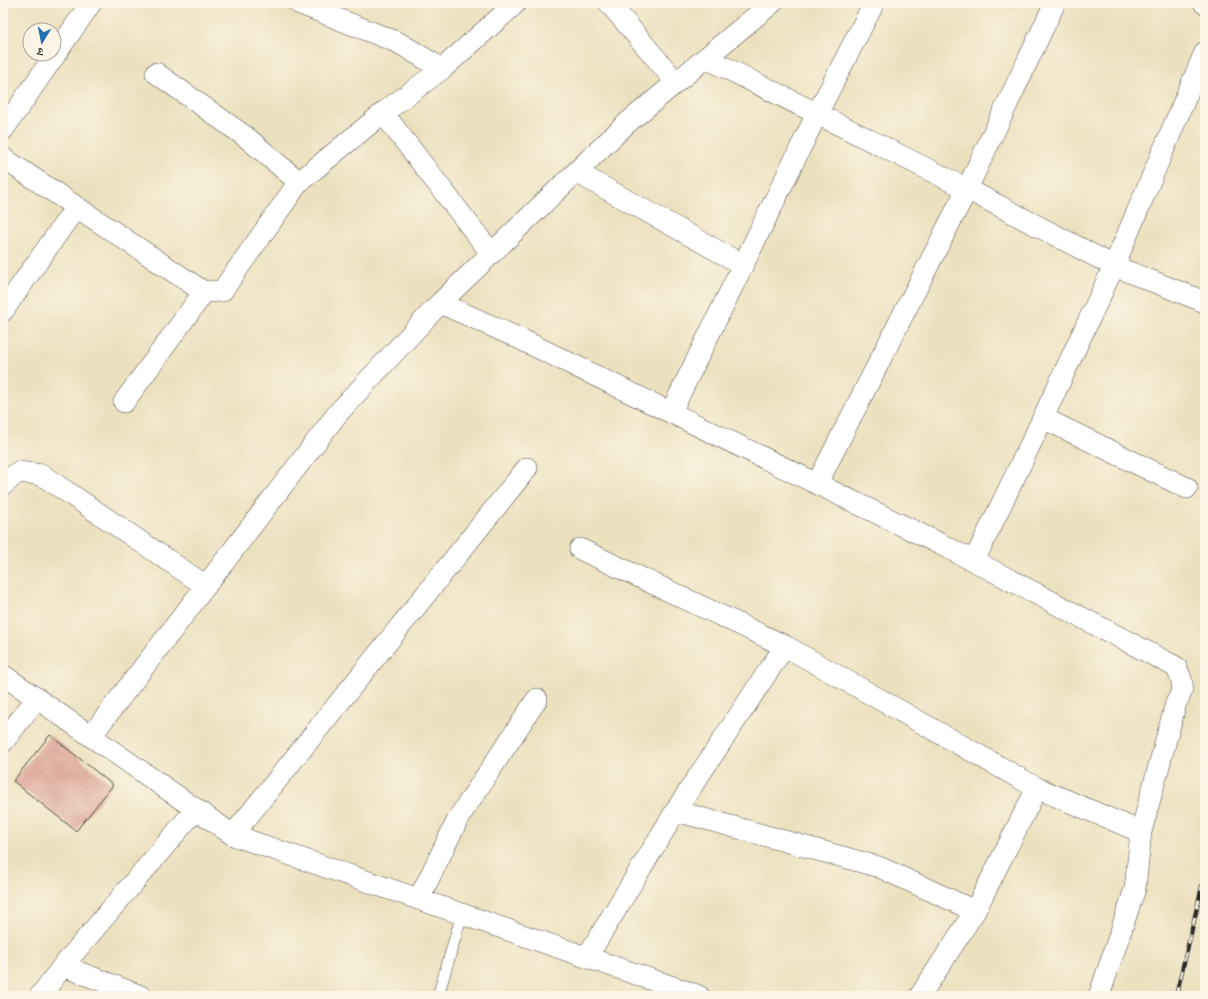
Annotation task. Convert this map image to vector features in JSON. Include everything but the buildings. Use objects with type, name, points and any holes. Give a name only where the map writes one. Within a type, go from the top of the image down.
[{"type":"street","points":[[3,130],[91,3]]},
{"type":"street","points":[[298,3],[399,43],[442,69]]},
{"type":"street","points":[[3,158],[204,292],[222,291],[299,182],[383,113],[442,69],[516,3]]},
{"type":"street","points":[[609,3],[676,82]]},
{"type":"street","points":[[91,736],[338,413],[440,303],[626,124],[772,3]]},
{"type":"street","points":[[671,412],[874,3]]},
{"type":"street","points":[[817,484],[966,189],[1055,3]]},
{"type":"street","points":[[974,561],[1114,266],[1205,52]]},
{"type":"street","points":[[706,58],[966,189],[1114,266],[1205,302]]},
{"type":"street","points":[[156,73],[246,137],[299,182]]},
{"type":"street","points":[[383,113],[491,253]]},
{"type":"street","points":[[576,172],[743,265]]},
{"type":"street","points":[[3,311],[76,207]]},
{"type":"street","points":[[124,402],[204,292]]},
{"type":"street","points":[[440,303],[516,337],[974,561],[1176,667],[1182,680],[1181,694],[1176,703],[1141,832],[1135,889],[1099,996]]},
{"type":"street","points":[[1043,418],[1187,488]]},
{"type":"street","points":[[233,835],[527,468]]},
{"type":"street","points":[[3,485],[18,472],[42,475],[206,586]]},
{"type":"street","points":[[580,549],[785,646],[1037,788],[1141,832]]},
{"type":"street","points":[[587,957],[676,811],[785,646]]},
{"type":"street","points":[[3,675],[233,835],[699,996]]},
{"type":"street","points":[[3,742],[36,698]]},
{"type":"street","points":[[419,899],[459,817],[537,699]]},
{"type":"street","points":[[920,996],[975,911],[1037,788]]},
{"type":"street","points":[[40,996],[63,966],[196,809]]},
{"type":"street","points":[[676,811],[879,867],[975,911]]},
{"type":"street","points":[[63,966],[141,996]]},
{"type":"lane","points":[[438,996],[462,914]]},
{"type":"railway","points":[[1176,996],[1205,874]]}]
